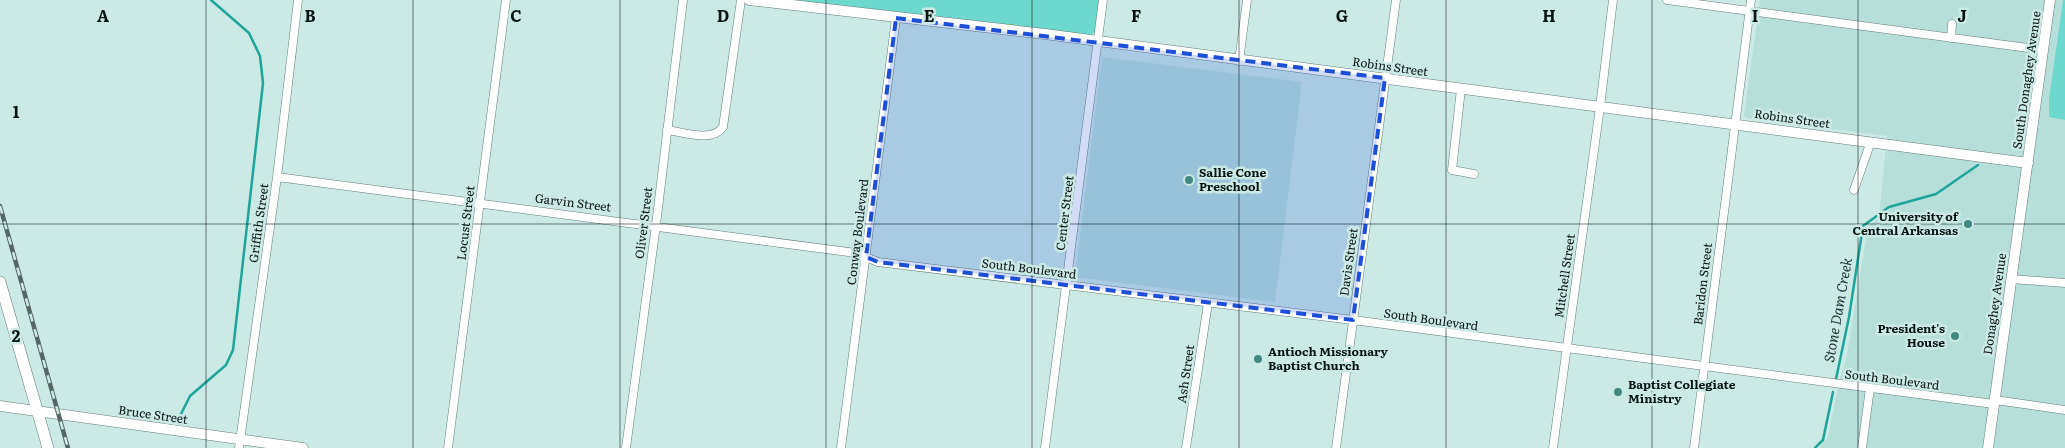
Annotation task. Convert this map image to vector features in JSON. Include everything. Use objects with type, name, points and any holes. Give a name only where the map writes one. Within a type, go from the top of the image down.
[{"type":"main road","points":[[0,282],[48,448]]},
{"type":"street","name":"Griffith Street","points":[[240,444],[277,177],[298,0]]},
{"type":"street","name":"Locust Street","points":[[448,448],[506,0]]},
{"type":"street","name":"Oliver Street","points":[[626,448],[656,225],[683,0]]},
{"type":"street","points":[[667,130],[707,136],[720,131],[723,126],[741,0]]},
{"type":"street","name":"Robins Street","points":[[749,0],[1097,41],[1239,61],[1385,78],[1735,124],[1870,144],[2028,163]]},
{"type":"street","name":"Center Street","points":[[1045,448],[1103,0]]},
{"type":"street","points":[[1239,61],[1247,0]]},
{"type":"street","name":"Davis Street","points":[[1336,448],[1396,0]]},
{"type":"street","name":"Mitchell Street","points":[[1552,448],[1600,107],[1613,0]]},
{"type":"street","points":[[1667,0],[2043,50]]},
{"type":"street","name":"Baridon Street","points":[[1694,448],[1751,0]]},
{"type":"street","name":"South Donaghey Avenue","points":[[2028,163],[2050,0]]},
{"type":"street","name":"Conway Boulevard","points":[[841,448],[896,18]]},
{"type":"street","points":[[1951,38],[1952,24]]},
{"type":"street","points":[[1461,89],[1452,170],[1474,174]]},
{"type":"street","points":[[1854,190],[1870,144]]},
{"type":"street","name":"Donaghey Avenue","points":[[1988,448],[2028,163]]},
{"type":"street","name":"Garvin Street","points":[[277,177],[656,225],[856,253],[866,257]]},
{"type":"street","name":"South Boulevard","points":[[866,257],[878,262],[1353,320],[1870,388],[2065,410]]},
{"type":"street","points":[[2011,279],[2065,283]]},
{"type":"street","name":"Ash Street","points":[[1186,448],[1208,303]]},
{"type":"street","points":[[1862,448],[1870,388]]},
{"type":"street","name":"Bruce Street","points":[[0,406],[240,444],[303,448]]},
{"type":"highlighted area","points":[[896,18],[1385,78],[1353,320],[878,262],[866,257]]},
{"type":"shaded area","points":[[797,0],[1099,0],[1095,32],[1088,37]]},
{"type":"shaded area","name":"University of Central Arkansas","points":[[1760,0],[2065,0],[2065,448],[1819,448],[1828,437],[1840,377],[1846,361],[1868,227],[1879,217],[1887,136],[1747,118],[1744,116]]},
{"type":"shaded area","points":[[2063,0],[2065,0],[2065,120],[2049,117],[2049,99]]},
{"type":"shaded area","name":"Sallie Cone Preschool","points":[[1102,57],[1302,82],[1275,302],[1075,277]]},
{"type":"waterway","points":[[177,422],[190,396],[226,365],[233,350],[263,83],[260,56],[249,33],[211,0]]},
{"type":"waterway","name":"Stone Dam Creek","points":[[1836,379],[1849,317],[1863,226],[1889,207],[1936,194],[1978,165]]},
{"type":"waterway","name":"Stone Dam Creek","points":[[1815,448],[1823,440],[1833,392]]},
{"type":"railway","points":[[0,206],[68,448]]},
{"type":"place","name":"Sallie Cone Preschool","points":[[1189,180]]},
{"type":"place","name":"University of Central Arkansas","points":[[1968,224]]},
{"type":"place","name":"President's House","points":[[1955,336]]},
{"type":"place","name":"Antioch Missionary Baptist Church","points":[[1258,359]]},
{"type":"place","name":"Baptist Collegiate Ministry","points":[[1618,392]]}]
